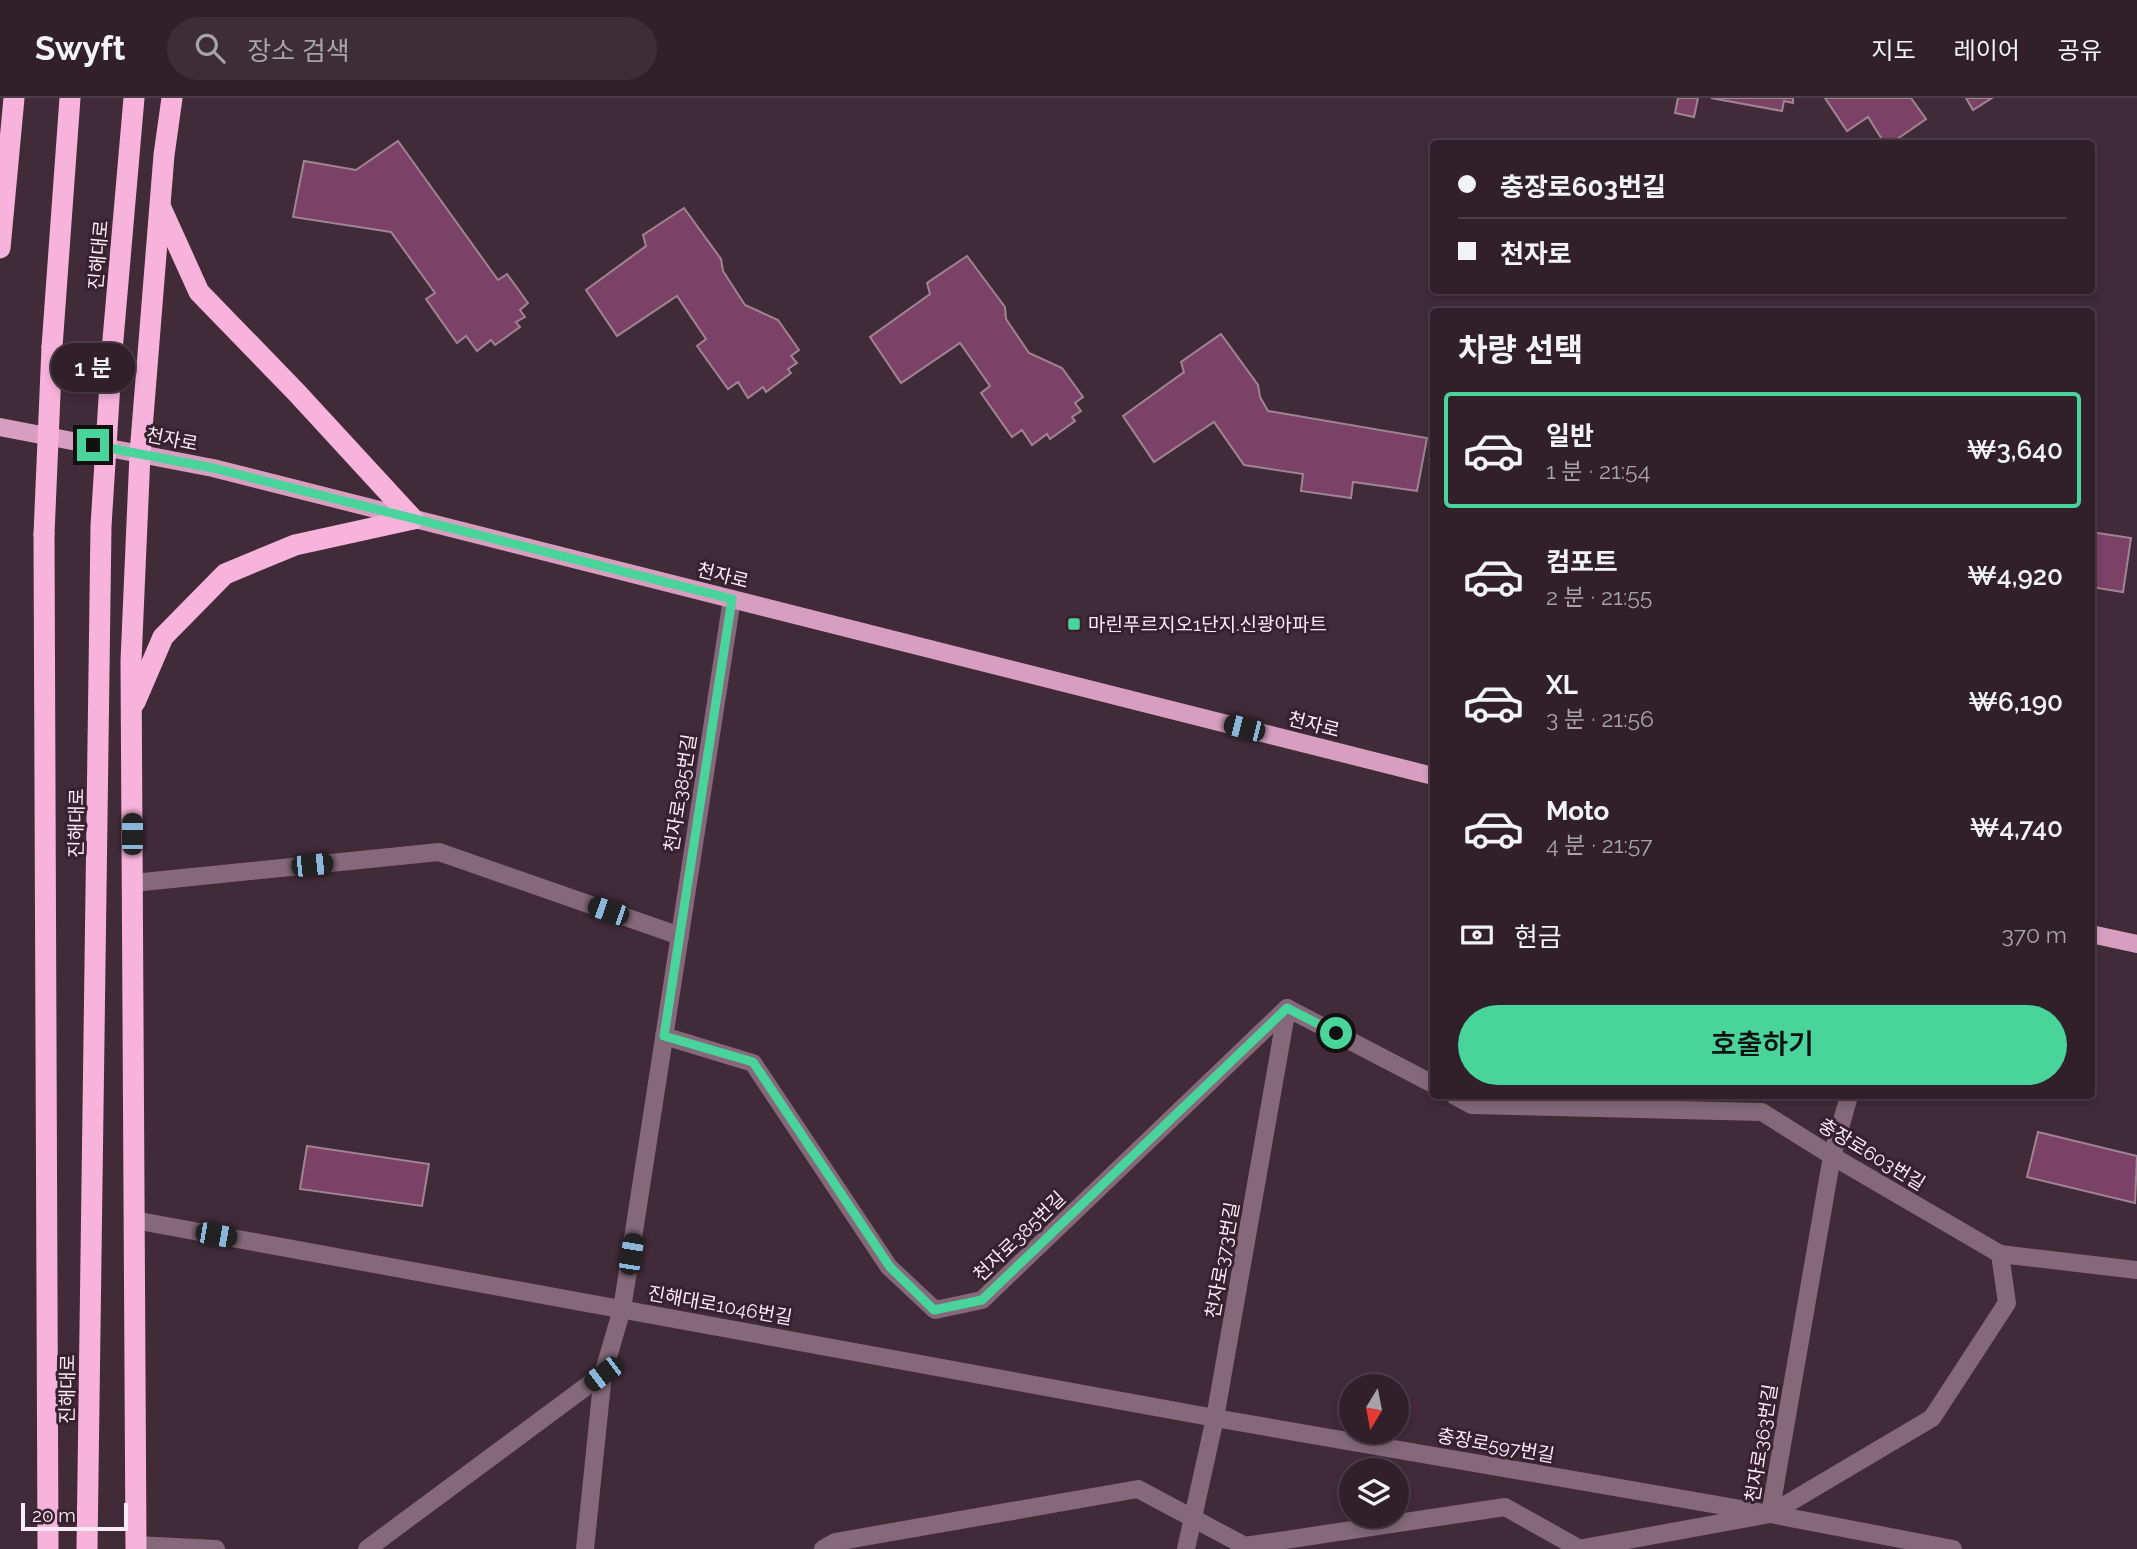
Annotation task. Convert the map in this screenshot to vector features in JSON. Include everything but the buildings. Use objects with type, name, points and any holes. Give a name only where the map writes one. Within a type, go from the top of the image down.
[{"type":"highway","points":[[0,248],[3,186],[14,98]]},
{"type":"highway","name":"진해대로","points":[[48,1549],[44,534],[52,347],[70,98]]},
{"type":"highway","name":"진해대로","points":[[87,1549],[101,526],[112,351],[134,98]]},
{"type":"highway","points":[[135,1547],[131,661],[140,454],[160,206],[172,98]]},
{"type":"highway","points":[[160,206],[199,292],[413,519]]},
{"type":"highway","points":[[131,710],[163,637],[225,574],[296,545],[413,519]]},
{"type":"main road","name":"천자로","points":[[0,427],[213,468],[1430,775]]},
{"type":"main road","points":[[2095,935],[2137,944]]},
{"type":"street","name":"천자로385번길","points":[[585,1549],[603,1374],[622,1309],[732,599]]},
{"type":"street","points":[[133,883],[439,852],[680,936]]},
{"type":"street","name":"천자로385번길","points":[[664,1036],[753,1062],[890,1267],[934,1310],[982,1300],[1287,1008]]},
{"type":"street","points":[[1287,1008],[1430,1082]]},
{"type":"street","name":"천자로373번길","points":[[1186,1549],[1215,1418],[1287,1008]]},
{"type":"street","name":"충장로603번길","points":[[1461,1099],[1472,1105],[1762,1112],[2000,1254],[2137,1270]]},
{"type":"street","name":"천자로363번길","points":[[1770,1514],[1832,1156],[1848,1099]]},
{"type":"street","name":"진해대로1046번길","points":[[134,1220],[1215,1418]]},
{"type":"street","name":"천자로363번길","points":[[1770,1514],[1932,1418],[2007,1303],[2000,1254]]},
{"type":"street","points":[[367,1549],[603,1374]]},
{"type":"street","name":"충장로597번길","points":[[1215,1418],[1770,1514],[1953,1549]]},
{"type":"street","points":[[823,1549],[835,1542],[1138,1489],[1245,1546],[1505,1507],[1579,1549]]},
{"type":"street","name":"충장로597번길","points":[[1579,1549],[1770,1514]]},
{"type":"street","points":[[135,1547],[215,1549]]},
{"type":"place","name":"마린푸르지오1단지.신광아파트","points":[[1074,624]]},
{"type":"route","points":[[93,445],[213,468],[732,599],[664,1036],[753,1062],[890,1267],[934,1310],[982,1300],[1287,1008],[1336,1033]]}]
